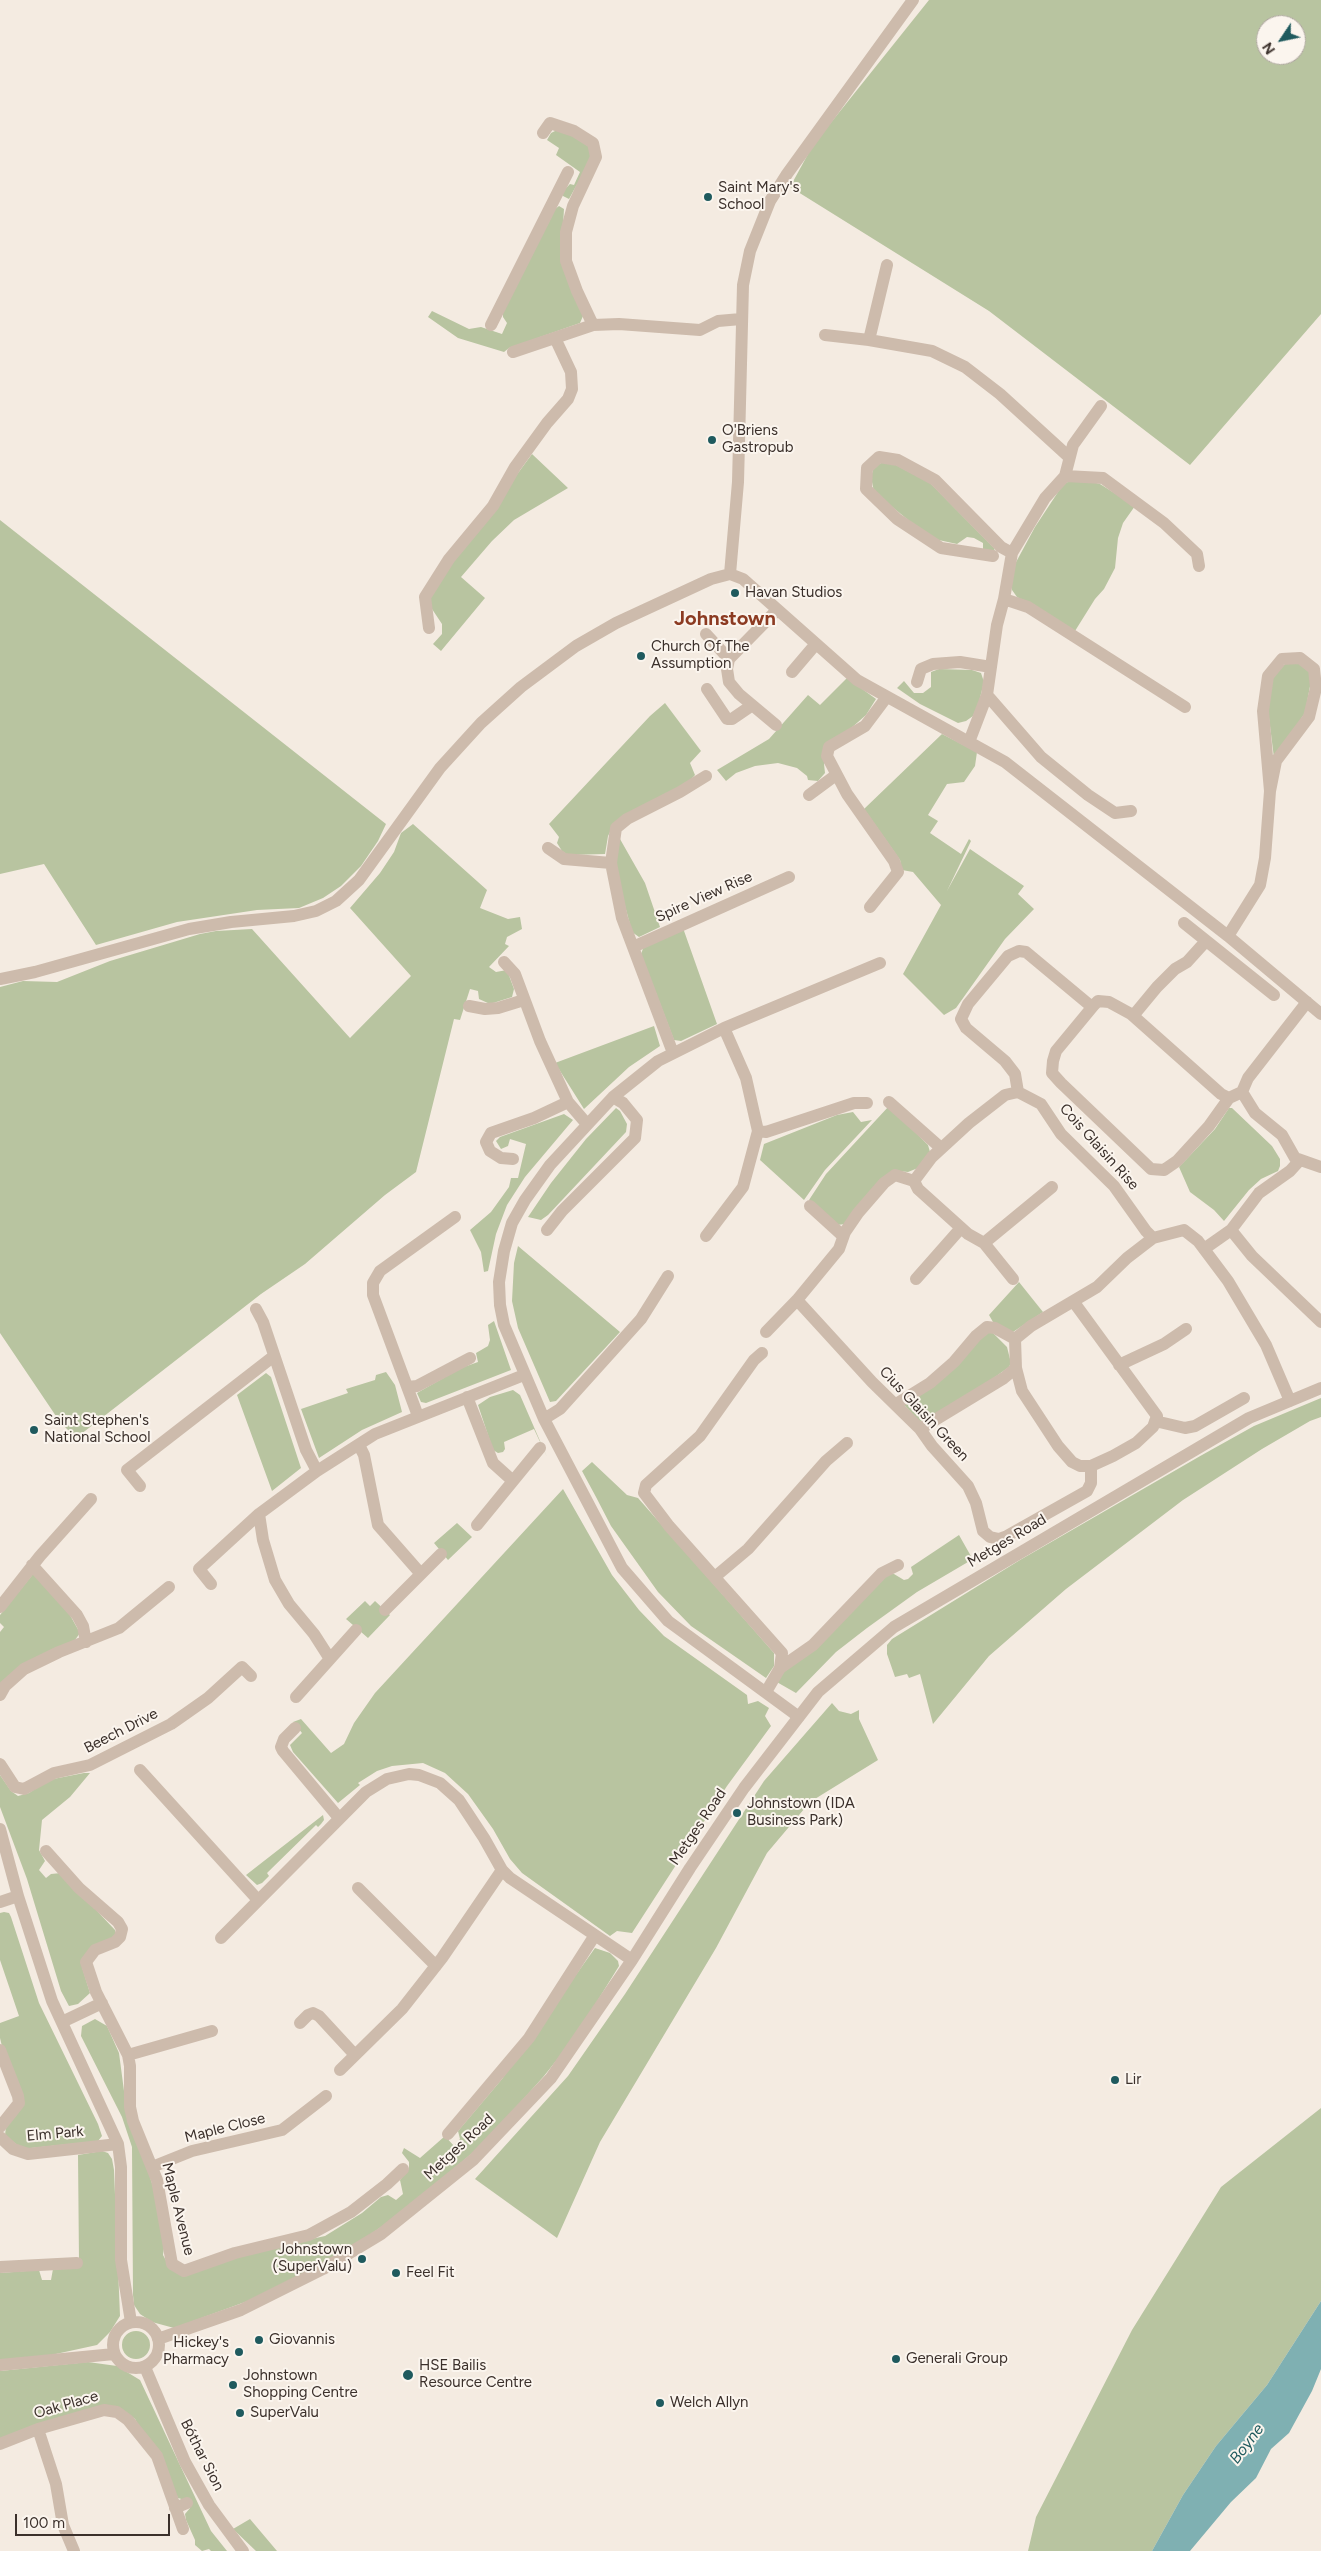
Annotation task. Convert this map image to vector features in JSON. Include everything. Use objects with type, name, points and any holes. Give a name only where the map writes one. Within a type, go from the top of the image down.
[{"type":"street","points":[[730,574],[738,482],[743,285],[750,251],[770,201],[913,0]]},
{"type":"street","points":[[542,133],[550,123],[574,131],[593,143],[596,157],[573,206],[566,232],[566,261],[576,291],[593,325]]},
{"type":"street","points":[[491,325],[568,172]]},
{"type":"street","points":[[554,199],[573,206]]},
{"type":"street","points":[[869,340],[887,265]]},
{"type":"street","points":[[513,352],[593,325],[619,324],[700,330],[718,321],[741,319]]},
{"type":"street","points":[[825,335],[932,350],[965,367],[1000,394],[1069,457]]},
{"type":"street","points":[[429,628],[425,597],[449,559],[493,506],[515,467],[568,399],[572,389],[571,372],[561,347],[555,338]]},
{"type":"street","points":[[969,742],[987,695],[997,626],[1012,552],[1045,498],[1065,476],[1073,445],[1101,406]]},
{"type":"street","points":[[994,556],[941,548],[897,519],[866,489],[867,468],[879,457],[898,460],[935,480],[1001,547],[1012,552]]},
{"type":"street","points":[[1065,476],[1103,478],[1164,523],[1197,554],[1199,566]]},
{"type":"street","points":[[0,979],[51,968],[189,930],[237,921],[294,916],[316,911],[336,901],[359,880],[404,815],[440,768],[481,723],[522,687],[576,646],[616,623],[711,579],[730,574],[743,579],[815,645],[858,680],[886,698],[1005,762],[1228,936],[1321,1014]]},
{"type":"street","points":[[1004,599],[1028,607],[1185,707]]},
{"type":"street","points":[[776,725],[751,706],[729,682],[727,668],[729,659],[777,610]]},
{"type":"street","points":[[706,634],[729,659]]},
{"type":"street","points":[[792,672],[815,645]]},
{"type":"street","points":[[1228,936],[1260,885],[1265,858],[1270,791],[1276,761],[1308,717],[1316,688],[1314,669],[1300,658],[1282,660],[1268,676],[1264,711],[1270,791]]},
{"type":"street","points":[[917,682],[921,670],[933,664],[960,662],[991,667]]},
{"type":"street","points":[[707,689],[727,719],[732,719],[751,706]]},
{"type":"street","points":[[987,695],[1041,757],[1115,813],[1131,811]]},
{"type":"street","points":[[870,907],[898,872],[894,861],[836,775],[827,756],[829,748],[865,726],[886,698]]},
{"type":"street","points":[[809,794],[836,775]]},
{"type":"street","points":[[673,1052],[619,908],[611,863],[616,828],[627,819],[680,792],[706,776]]},
{"type":"street","points":[[548,848],[564,859],[611,863]]},
{"type":"street","name":"Spire View Rise","points":[[633,947],[789,877]]},
{"type":"street","points":[[1184,923],[1274,995]]},
{"type":"street","points":[[1133,1016],[1157,987],[1175,969],[1187,962],[1206,941]]},
{"type":"street","points":[[914,1181],[941,1148],[969,1123],[1006,1096],[1018,1092],[1015,1074],[1005,1061],[966,1028],[961,1019],[968,1004],[1008,956],[1019,951],[1026,952],[1092,1007]]},
{"type":"street","points":[[504,962],[515,974],[524,1000],[568,1102],[586,1124]]},
{"type":"street","points":[[798,1717],[668,1621],[622,1568],[544,1419],[524,1375],[502,1315],[499,1282],[504,1250],[512,1223],[525,1200],[550,1165],[613,1096],[658,1061],[673,1052],[724,1028],[880,964]]},
{"type":"street","points":[[469,1006],[486,1009],[498,1008],[524,1000]]},
{"type":"street","points":[[1229,1098],[1212,1087],[1133,1016],[1109,1002],[1098,1001],[1056,1051],[1052,1073],[1151,1169],[1164,1170],[1177,1161],[1209,1126],[1229,1098],[1242,1092],[1248,1078],[1307,1002]]},
{"type":"street","points":[[706,1236],[743,1187],[758,1131],[746,1078],[724,1028]]},
{"type":"street","name":"Cois Glaisin Rise","points":[[1018,1092],[1041,1104],[1061,1134],[1114,1186],[1153,1238]]},
{"type":"street","points":[[1242,1092],[1254,1113],[1282,1135],[1295,1158],[1321,1167]]},
{"type":"street","points":[[547,1230],[611,1160],[635,1138],[637,1120],[623,1103],[613,1096]]},
{"type":"street","points":[[513,1159],[498,1156],[490,1151],[486,1142],[491,1133],[536,1117],[568,1102]]},
{"type":"street","points":[[889,1102],[941,1148]]},
{"type":"street","points":[[758,1131],[766,1132],[854,1103],[867,1103]]},
{"type":"street","points":[[1204,1249],[1231,1230],[1259,1193],[1290,1171],[1300,1160]]},
{"type":"street","points":[[766,1332],[797,1300],[839,1249],[844,1236],[858,1213],[884,1183],[895,1175],[914,1181],[918,1189],[961,1228],[984,1243],[1014,1279]]},
{"type":"street","points":[[984,1243],[1052,1187]]},
{"type":"street","points":[[810,1206],[844,1236]]},
{"type":"street","points":[[418,1416],[374,1295],[373,1283],[380,1271],[455,1217]]},
{"type":"street","points":[[916,1278],[961,1228]]},
{"type":"street","points":[[1015,1338],[1073,1300],[1097,1287],[1121,1263],[1153,1238],[1184,1230],[1204,1249],[1228,1281],[1266,1344],[1290,1401]]},
{"type":"street","points":[[1231,1230],[1252,1256],[1321,1322]]},
{"type":"street","points":[[544,1419],[560,1409],[641,1319],[668,1276]]},
{"type":"street","name":"Cius Glaisin Green","points":[[797,1300],[872,1382],[920,1429],[932,1446],[968,1486],[976,1502],[983,1531],[990,1538],[999,1539],[1007,1536],[1088,1491],[1091,1483],[1091,1466]]},
{"type":"street","points":[[1015,1338],[1016,1368],[1022,1391],[1058,1446],[1072,1462],[1080,1466],[1091,1466],[1136,1443],[1153,1427],[1157,1416],[1073,1300]]},
{"type":"street","points":[[256,1309],[263,1322],[306,1450],[317,1472]]},
{"type":"street","points":[[896,1404],[930,1383],[954,1362],[976,1336],[987,1327],[995,1328],[1015,1338]]},
{"type":"street","points":[[1119,1365],[1164,1344],[1186,1329]]},
{"type":"street","points":[[762,1353],[700,1436],[646,1485],[644,1493],[669,1526],[716,1576],[782,1653],[780,1668],[766,1692]]},
{"type":"street","points":[[140,1486],[127,1470],[274,1356]]},
{"type":"street","points":[[408,1387],[417,1386],[470,1358]]},
{"type":"street","points":[[920,1429],[986,1390],[1016,1368]]},
{"type":"street","points":[[212,1584],[199,1569],[259,1514],[317,1472],[375,1434],[524,1375]]},
{"type":"street","name":"Metges Road","points":[[158,2339],[240,2310],[323,2269],[381,2234],[410,2213],[473,2160],[551,2078],[632,1960],[690,1868],[744,1788],[798,1717],[818,1692],[894,1628],[1249,1418],[1321,1388]]},
{"type":"street","points":[[467,1397],[493,1463],[513,1481]]},
{"type":"street","points":[[1156,1421],[1185,1428],[1195,1426],[1244,1398]]},
{"type":"street","points":[[716,1576],[748,1549],[826,1461],[847,1443]]},
{"type":"street","points":[[359,1445],[364,1455],[378,1525],[421,1574]]},
{"type":"street","points":[[477,1525],[540,1448]]},
{"type":"street","points":[[0,1607],[32,1565],[91,1499]]},
{"type":"street","points":[[259,1514],[263,1540],[275,1580],[289,1604],[314,1634],[330,1659]]},
{"type":"street","points":[[385,1610],[441,1554]]},
{"type":"street","points":[[32,1565],[77,1615],[83,1626],[86,1642]]},
{"type":"street","points":[[780,1668],[813,1645],[882,1573],[898,1565]]},
{"type":"street","points":[[0,1695],[5,1686],[24,1669],[119,1628],[169,1587]]},
{"type":"street","points":[[296,1697],[356,1630]]},
{"type":"street","name":"Beech Drive","points":[[0,1764],[15,1787],[24,1789],[54,1773],[90,1765],[169,1725],[208,1698],[242,1667],[252,1676]]},
{"type":"street","points":[[295,1728],[284,1739],[281,1747],[339,1818]]},
{"type":"street","points":[[140,1770],[258,1900]]},
{"type":"street","points":[[221,1938],[339,1818],[376,1785],[397,1775],[419,1774],[440,1783],[459,1800],[502,1870],[520,1886],[632,1960]]},
{"type":"street","points":[[0,1829],[18,1896],[52,2001],[118,2144],[121,2167],[121,2260],[131,2322]]},
{"type":"street","points":[[45,1870],[55,1862],[46,1851]]},
{"type":"street","name":"Maple Avenue","points":[[55,1862],[79,1888],[118,1922],[122,1930],[115,1942],[95,1950],[86,1962],[87,1970],[128,2055],[133,2121],[152,2168],[166,2225],[172,2264],[184,2271],[236,2253],[309,2235],[351,2212],[388,2184],[403,2169]]},
{"type":"street","points":[[340,2070],[402,2009],[436,1966],[502,1870]]},
{"type":"street","points":[[358,1888],[436,1966]]},
{"type":"street","points":[[0,1902],[18,1896]]},
{"type":"street","points":[[448,2134],[529,2038],[594,1935]]},
{"type":"street","points":[[62,2022],[102,2003]]},
{"type":"street","points":[[300,2023],[308,2015],[319,2016],[355,2055]]},
{"type":"street","points":[[128,2055],[212,2031]]},
{"type":"street","name":"Elm Park","points":[[0,2050],[18,2096],[18,2104],[0,2127]]},
{"type":"street","name":"Maple Close","points":[[152,2168],[192,2151],[282,2130],[326,2096]]},
{"type":"street","name":"Elm Park","points":[[0,2137],[12,2149],[28,2154],[118,2144]]},
{"type":"street","points":[[0,2267],[77,2263]]},
{"type":"street","points":[[131,2322],[142,2323],[148,2326],[158,2339],[156,2355],[145,2366],[129,2367],[120,2363],[114,2354],[112,2342],[115,2334],[121,2327],[131,2322]]},
{"type":"street","points":[[0,2365],[114,2354]]},
{"type":"street","name":"Bóthar Sion","points":[[145,2366],[185,2462],[209,2505],[243,2551]]},
{"type":"street","name":"Oak Place","points":[[0,2444],[38,2429],[104,2410],[117,2412],[128,2420],[157,2456],[183,2529]]},
{"type":"street","points":[[38,2429],[56,2484],[63,2525],[74,2551]]},
{"type":"street","points":[[175,2508],[187,2503]]},
{"type":"green space","points":[[929,0],[1321,0],[1321,314],[1190,465],[989,311],[790,187],[813,145]]},
{"type":"green space","points":[[557,130],[573,136],[589,146],[591,159],[569,199],[563,196],[563,191],[570,184],[574,185],[580,172],[556,155],[559,148],[547,140],[551,133]]},
{"type":"green space","points":[[559,206],[564,209],[563,225],[583,316],[580,323],[509,348],[504,352],[458,338],[428,317],[432,311],[469,329],[481,327],[502,334],[507,323],[503,317],[503,310],[555,209]]},
{"type":"green space","points":[[532,454],[568,488],[514,520],[492,541],[461,577],[485,598],[441,651],[433,644],[442,634],[442,624],[430,606],[431,596],[436,585]]},
{"type":"green space","points":[[881,463],[892,463],[930,483],[994,548],[995,552],[983,551],[983,543],[974,538],[967,537],[957,544],[934,539],[924,533],[874,492],[871,477],[874,467]]},
{"type":"green space","points":[[1085,480],[1100,484],[1135,506],[1123,523],[1118,538],[1115,568],[1104,589],[1095,599],[1075,631],[1017,597],[1012,590],[1012,579],[1015,564],[1035,527],[1062,486],[1069,481]]},
{"type":"green space","points":[[0,520],[386,824],[378,841],[361,866],[341,886],[323,898],[299,908],[257,910],[177,922],[96,945],[44,864],[0,874]]},
{"type":"green space","points":[[1296,661],[1310,671],[1311,681],[1305,713],[1274,758],[1268,710],[1273,677],[1286,663]]},
{"type":"green space","points":[[939,669],[972,670],[981,673],[984,682],[979,702],[973,716],[966,721],[958,723],[920,704],[897,688],[904,681],[914,693],[923,693],[931,687],[931,672]]},
{"type":"green space","points":[[847,678],[876,699],[866,715],[849,730],[824,764],[825,773],[818,781],[808,780],[807,776],[797,768],[778,763],[755,766],[736,773],[726,781],[717,770],[769,739],[808,695],[820,705]]},
{"type":"green space","points":[[665,703],[701,751],[690,763],[695,775],[688,783],[613,826],[608,836],[605,854],[568,855],[562,851],[557,843],[559,837],[549,824],[650,716]]},
{"type":"green space","points":[[942,734],[977,752],[975,766],[964,782],[947,784],[928,815],[938,821],[930,833],[961,854],[969,839],[971,841],[947,891],[970,849],[1024,886],[1018,894],[1034,909],[1005,939],[956,1008],[944,1015],[903,974],[941,905],[913,872],[902,870],[900,860],[864,809]]},
{"type":"green space","points":[[413,824],[487,890],[480,908],[508,919],[520,917],[522,929],[507,937],[505,944],[509,946],[489,967],[496,972],[507,970],[514,989],[512,997],[490,1004],[479,999],[478,991],[470,989],[460,1020],[454,1019],[416,1172],[385,1195],[305,1264],[261,1294],[76,1438],[60,1422],[0,1333],[0,987],[23,981],[57,982],[110,961],[200,934],[252,929],[350,1038],[411,976],[350,908],[380,873],[394,852],[401,833]]},
{"type":"green space","points":[[620,839],[645,883],[660,927],[639,937],[632,932],[617,876],[617,848]]},
{"type":"green space","points":[[683,928],[717,1024],[681,1041],[674,1040],[641,954],[644,946]]},
{"type":"green space","points":[[654,1026],[660,1046],[629,1067],[584,1109],[555,1063]]},
{"type":"green space","points":[[889,1106],[928,1145],[930,1152],[918,1168],[908,1172],[899,1171],[845,1224],[837,1225],[809,1200],[826,1174]]},
{"type":"green space","points":[[616,1108],[620,1111],[627,1124],[626,1132],[548,1215],[541,1220],[528,1217],[551,1183],[586,1139]]},
{"type":"green space","points":[[1229,1108],[1232,1108],[1272,1146],[1280,1159],[1280,1166],[1278,1171],[1261,1179],[1249,1190],[1224,1221],[1214,1210],[1190,1192],[1179,1167],[1215,1129]]},
{"type":"green space","points":[[853,1112],[861,1122],[872,1120],[825,1170],[804,1200],[760,1160],[764,1144],[837,1115]]},
{"type":"green space","points":[[564,1114],[573,1120],[525,1177],[507,1205],[496,1234],[488,1271],[484,1272],[481,1252],[470,1230],[491,1212],[509,1187],[511,1178],[518,1178],[526,1144],[510,1139],[508,1146],[501,1149],[496,1141],[500,1137]]},
{"type":"green space","points":[[518,1246],[620,1332],[556,1401],[550,1402],[518,1328],[512,1301],[514,1263]]},
{"type":"green space","points":[[1019,1282],[1043,1312],[1013,1332],[993,1322],[989,1315]]},
{"type":"green space","points":[[494,1321],[511,1370],[426,1403],[421,1402],[417,1393],[461,1368],[478,1362],[476,1353],[488,1346],[490,1340],[488,1325]]},
{"type":"green space","points":[[992,1332],[1007,1347],[1011,1363],[1009,1367],[977,1390],[920,1422],[904,1405],[987,1333]]},
{"type":"green space","points":[[386,1372],[395,1385],[402,1412],[362,1430],[319,1458],[301,1409],[348,1393],[346,1389],[375,1380],[376,1375]]},
{"type":"green space","points":[[266,1373],[271,1377],[301,1468],[272,1491],[237,1395]]},
{"type":"green space","points":[[513,1390],[520,1395],[547,1457],[534,1429],[504,1442],[505,1449],[503,1452],[498,1453],[493,1450],[478,1405],[490,1397]]},
{"type":"green space","points":[[1321,1398],[1321,1417],[1310,1421],[1262,1449],[1183,1500],[1066,1589],[989,1656],[933,1724],[920,1674],[909,1678],[907,1674],[895,1677],[887,1654],[887,1645],[892,1639],[1020,1560],[1202,1455],[1254,1426]]},
{"type":"green space","points":[[592,1462],[627,1495],[638,1498],[774,1653],[774,1666],[766,1678],[691,1626],[658,1592],[611,1526],[582,1471]]},
{"type":"green space","points":[[563,1489],[612,1575],[639,1610],[664,1636],[747,1695],[748,1704],[758,1701],[769,1708],[765,1716],[771,1726],[727,1786],[632,1933],[617,1931],[610,1936],[522,1873],[510,1859],[493,1829],[468,1794],[445,1773],[423,1763],[392,1766],[377,1771],[358,1783],[360,1785],[338,1803],[293,1752],[290,1745],[302,1733],[293,1722],[301,1719],[331,1753],[344,1744],[354,1723],[375,1693]]},
{"type":"green space","points":[[457,1523],[472,1537],[448,1560],[434,1543]]},
{"type":"green space","points":[[959,1535],[972,1558],[968,1562],[917,1592],[867,1628],[836,1652],[796,1693],[775,1681],[783,1669],[825,1640],[888,1574],[894,1574],[904,1580],[908,1579],[913,1574],[911,1567]]},
{"type":"green space","points":[[33,1574],[66,1608],[80,1633],[75,1640],[0,1685],[0,1632],[4,1627],[0,1623],[0,1615]]},
{"type":"green space","points":[[365,1601],[370,1606],[375,1601],[390,1615],[368,1638],[346,1619]]},
{"type":"green space","points":[[832,1703],[839,1711],[851,1714],[859,1710],[859,1719],[878,1760],[810,1802],[767,1853],[716,1948],[600,2142],[557,2238],[475,2179],[568,2076],[625,1994],[764,1781]]},
{"type":"green space","points":[[90,1773],[70,1797],[42,1820],[39,1850],[45,1861],[39,1870],[46,1878],[51,1874],[61,1873],[115,1930],[115,1935],[82,1967],[90,1993],[78,2004],[69,2006],[61,1991],[27,1879],[0,1807],[0,1775],[11,1791],[18,1796],[29,1793],[48,1780]]},
{"type":"green space","points":[[323,1815],[324,1820],[321,1824],[318,1827],[316,1825],[267,1873],[269,1876],[262,1883],[257,1885],[246,1875]]},
{"type":"green space","points":[[0,1913],[9,1913],[11,1917],[39,2003],[98,2124],[102,2136],[98,2141],[22,2149],[5,2135],[6,2127],[18,2113],[0,2038],[0,2023],[19,2016],[0,1960]]},
{"type":"green space","points":[[595,1948],[610,1953],[618,1961],[619,1966],[575,2037],[544,2076],[487,2140],[409,2208],[340,2255],[256,2298],[174,2328],[152,2322],[140,2314],[134,2305],[133,2295],[132,2147],[122,2117],[81,2036],[82,2026],[95,2019],[107,2026],[119,2053],[124,2091],[154,2190],[165,2241],[163,2255],[171,2270],[325,2236],[362,2213],[381,2197],[388,2195],[396,2200],[403,2194],[400,2180],[409,2169],[409,2162],[402,2153],[404,2148],[420,2158],[445,2136],[454,2146],[460,2139],[458,2131],[502,2079]]},
{"type":"green space","points":[[1321,2108],[1321,2301],[1267,2385],[1216,2446],[1183,2495],[1152,2551],[1028,2551],[1036,2517],[1132,2330],[1221,2187]]},
{"type":"green space","points":[[102,2151],[108,2153],[112,2159],[114,2170],[120,2316],[110,2332],[97,2345],[42,2357],[0,2360],[0,2273],[39,2270],[42,2280],[51,2280],[53,2269],[79,2261],[78,2155]]},
{"type":"green space","points":[[136,2331],[146,2335],[150,2345],[146,2355],[136,2359],[126,2355],[122,2345],[126,2335]]},
{"type":"green space","points":[[88,2362],[117,2366],[140,2380],[211,2531],[227,2551],[211,2551],[209,2549],[202,2551],[195,2545],[195,2540],[185,2514],[190,2508],[188,2501],[178,2498],[135,2419],[117,2406],[0,2439],[0,2371]]},
{"type":"green space","points":[[250,2519],[277,2551],[256,2551],[233,2529]]},
{"type":"water","name":"Boyne","points":[[1321,2301],[1321,2369],[1312,2391],[1289,2433],[1271,2449],[1256,2478],[1231,2502],[1190,2551],[1152,2551],[1183,2495],[1216,2446],[1267,2385]]},
{"type":"place","name":"Saint Mary's School","points":[[708,197]]},
{"type":"place","name":"O'Briens Gastropub","points":[[712,440]]},
{"type":"place","name":"Havan Studios","points":[[735,593]]},
{"type":"place","name":"Church Of The Assumption","points":[[641,656]]},
{"type":"place","name":"Saint Stephen's National School","points":[[34,1430]]},
{"type":"place","name":"Johnstown (IDA Business Park)","points":[[737,1813]]},
{"type":"place","name":"Lir","points":[[1115,2080]]},
{"type":"place","name":"Johnstown (SuperValu)","points":[[362,2259]]},
{"type":"place","name":"Feel Fit","points":[[396,2273]]},
{"type":"place","name":"Giovannis","points":[[259,2340]]},
{"type":"place","name":"Hickey's Pharmacy","points":[[239,2352]]},
{"type":"place","name":"Generali Group","points":[[896,2359]]},
{"type":"place","name":"HSE Bailis Resource Centre","points":[[408,2375]]},
{"type":"place","name":"Johnstown Shopping Centre","points":[[233,2385]]},
{"type":"place","name":"Welch Allyn","points":[[660,2403]]},
{"type":"place","name":"SuperValu","points":[[240,2413]]},
{"type":"district","name":"Johnstown","points":[[725,619]]}]
